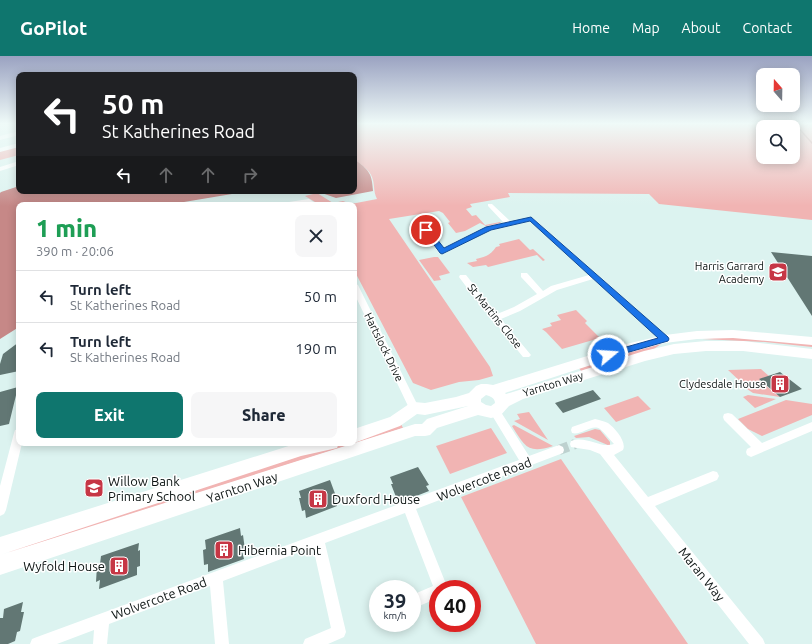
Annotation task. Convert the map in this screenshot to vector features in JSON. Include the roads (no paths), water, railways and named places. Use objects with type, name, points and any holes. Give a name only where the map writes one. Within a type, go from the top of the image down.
[{"type":"street","points":[[0,169],[16,165]]},
{"type":"street","points":[[490,206],[509,224]]},
{"type":"street","points":[[418,220],[442,251],[488,228],[531,219],[596,276],[674,349]]},
{"type":"street","points":[[524,275],[542,295]]},
{"type":"street","points":[[496,318],[517,309],[554,288],[596,276]]},
{"type":"street","name":"St Martins Close","points":[[463,277],[526,355]]},
{"type":"street","name":"Hartslock Drive","points":[[357,298],[415,411]]},
{"type":"street","name":"Yarnton Way","points":[[812,341],[727,334],[697,335],[665,339],[626,349],[493,390],[481,390],[477,393],[476,403],[484,412],[499,407],[518,395],[644,356],[674,349],[706,346],[743,346],[812,354]]},
{"type":"street","points":[[493,390],[500,395],[499,407],[526,462]]},
{"type":"street","name":"Yarnton Way","points":[[357,435],[395,422],[415,411],[456,404],[476,403]]},
{"type":"street","name":"Yarnton Way","points":[[0,565],[415,430],[425,430],[432,423],[476,403]]},
{"type":"street","points":[[415,430],[407,426],[405,420],[415,411],[432,416],[432,423]]},
{"type":"street","points":[[728,418],[755,450],[812,426]]},
{"type":"street","points":[[576,430],[595,423],[604,426],[619,443],[619,447],[613,450],[604,451]]},
{"type":"street","name":"Maran Way","points":[[575,444],[584,443],[595,445],[604,451],[758,644]]},
{"type":"street","points":[[0,510],[16,445]]},
{"type":"street","name":"Yarnton Way","points":[[0,546],[301,449],[316,446]]},
{"type":"street","name":"Wolvercote Road","points":[[37,644],[559,450]]},
{"type":"street","points":[[646,504],[713,476]]},
{"type":"street","points":[[409,507],[437,580]]},
{"type":"street","points":[[310,644],[340,632],[318,540]]},
{"type":"street","name":"Wolvercote Road","points":[[216,577],[222,644]]},
{"type":"street","name":"Wolvercote Road","points":[[100,644],[102,620]]},
{"type":"tunnel","points":[[559,450],[575,444]]},
{"type":"place","name":"Harris Garrard Academy","points":[[778,272]]},
{"type":"place","name":"Clydesdale House","points":[[780,384]]},
{"type":"place","name":"Willow Bank Primary School","points":[[94,488]]},
{"type":"place","name":"Duxford House","points":[[318,499]]},
{"type":"place","name":"Hibernia Point","points":[[224,550]]},
{"type":"place","name":"Wyfold House","points":[[119,566]]}]
